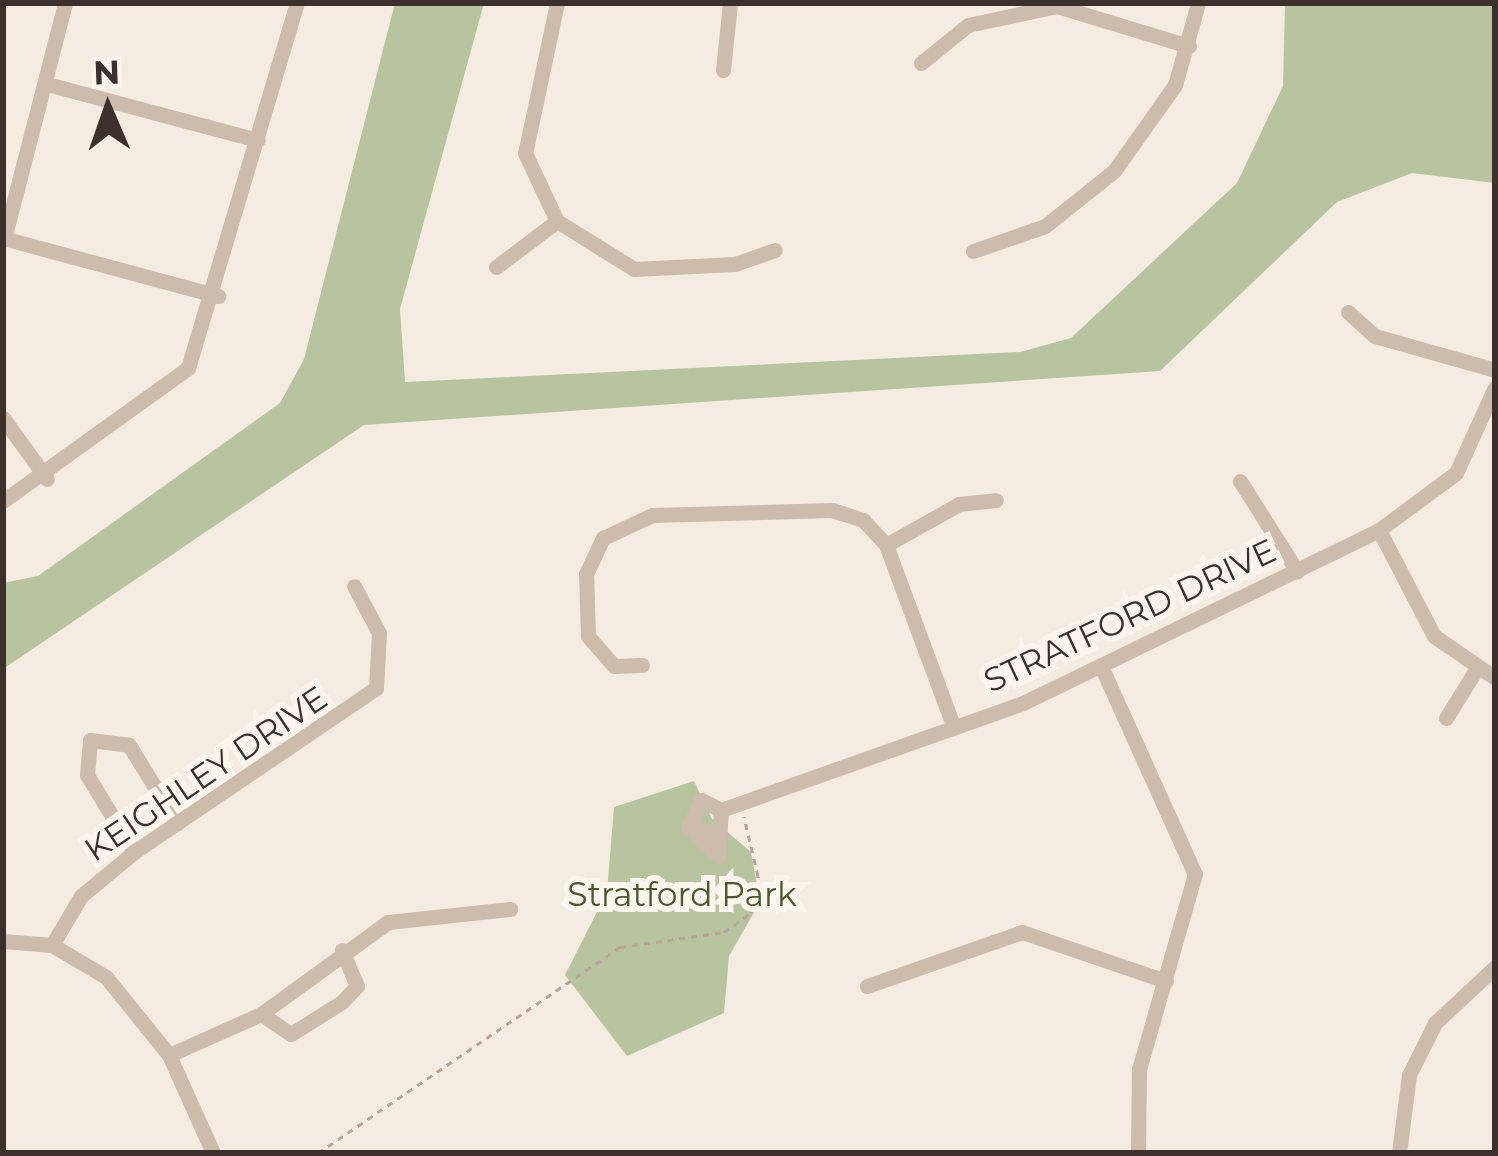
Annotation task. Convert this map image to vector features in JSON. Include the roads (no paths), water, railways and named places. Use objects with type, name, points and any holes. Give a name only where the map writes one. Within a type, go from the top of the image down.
[{"type":"street","points":[[65,3],[4,239],[218,296]]},
{"type":"street","points":[[3,501],[47,479],[188,368],[218,296],[297,3]]},
{"type":"street","points":[[557,3],[525,153],[556,221],[634,269],[735,264],[775,250]]},
{"type":"street","points":[[723,70],[730,3]]},
{"type":"street","points":[[973,251],[1045,226],[1114,171],[1189,46],[1198,3]]},
{"type":"street","points":[[921,63],[968,25],[1057,6],[1189,46]]},
{"type":"street","points":[[47,85],[258,140]]},
{"type":"street","points":[[496,267],[556,221]]},
{"type":"street","points":[[1348,312],[1375,335],[1495,370]]},
{"type":"street","name":"STRATFORD DRIVE","points":[[721,810],[716,833],[697,836],[686,822],[690,805],[721,810],[954,728],[1101,666],[1379,530],[1456,473],[1495,387]]},
{"type":"street","points":[[3,418],[47,479]]},
{"type":"street","points":[[1240,481],[1297,571]]},
{"type":"street","points":[[886,545],[958,504],[996,500]]},
{"type":"street","points":[[642,665],[614,666],[588,636],[592,554],[625,525],[832,510],[863,520],[886,545],[954,728]]},
{"type":"street","points":[[1379,530],[1434,636],[1474,673],[1495,678]]},
{"type":"street","name":"KEIGHLEY DRIVE","points":[[52,945],[81,896],[134,852],[376,688],[379,632],[354,586]]},
{"type":"street","points":[[1101,666],[1191,853],[1194,900],[1139,1069],[1138,1153]]},
{"type":"street","points":[[1445,718],[1474,673]]},
{"type":"street","points":[[134,852],[87,776],[90,740],[129,745],[176,823]]},
{"type":"street","points":[[169,1055],[261,1014],[342,950],[426,910],[509,909]]},
{"type":"street","points":[[867,986],[1022,932],[1166,981]]},
{"type":"street","points":[[3,941],[52,945],[106,976],[169,1055],[213,1153]]},
{"type":"street","points":[[261,1014],[291,1034],[342,1002],[357,986],[342,950]]},
{"type":"street","points":[[1400,1153],[1409,1075],[1436,1023],[1495,967]]},
{"type":"park label","name":"Stratford Park","points":[[682,895]]}]
